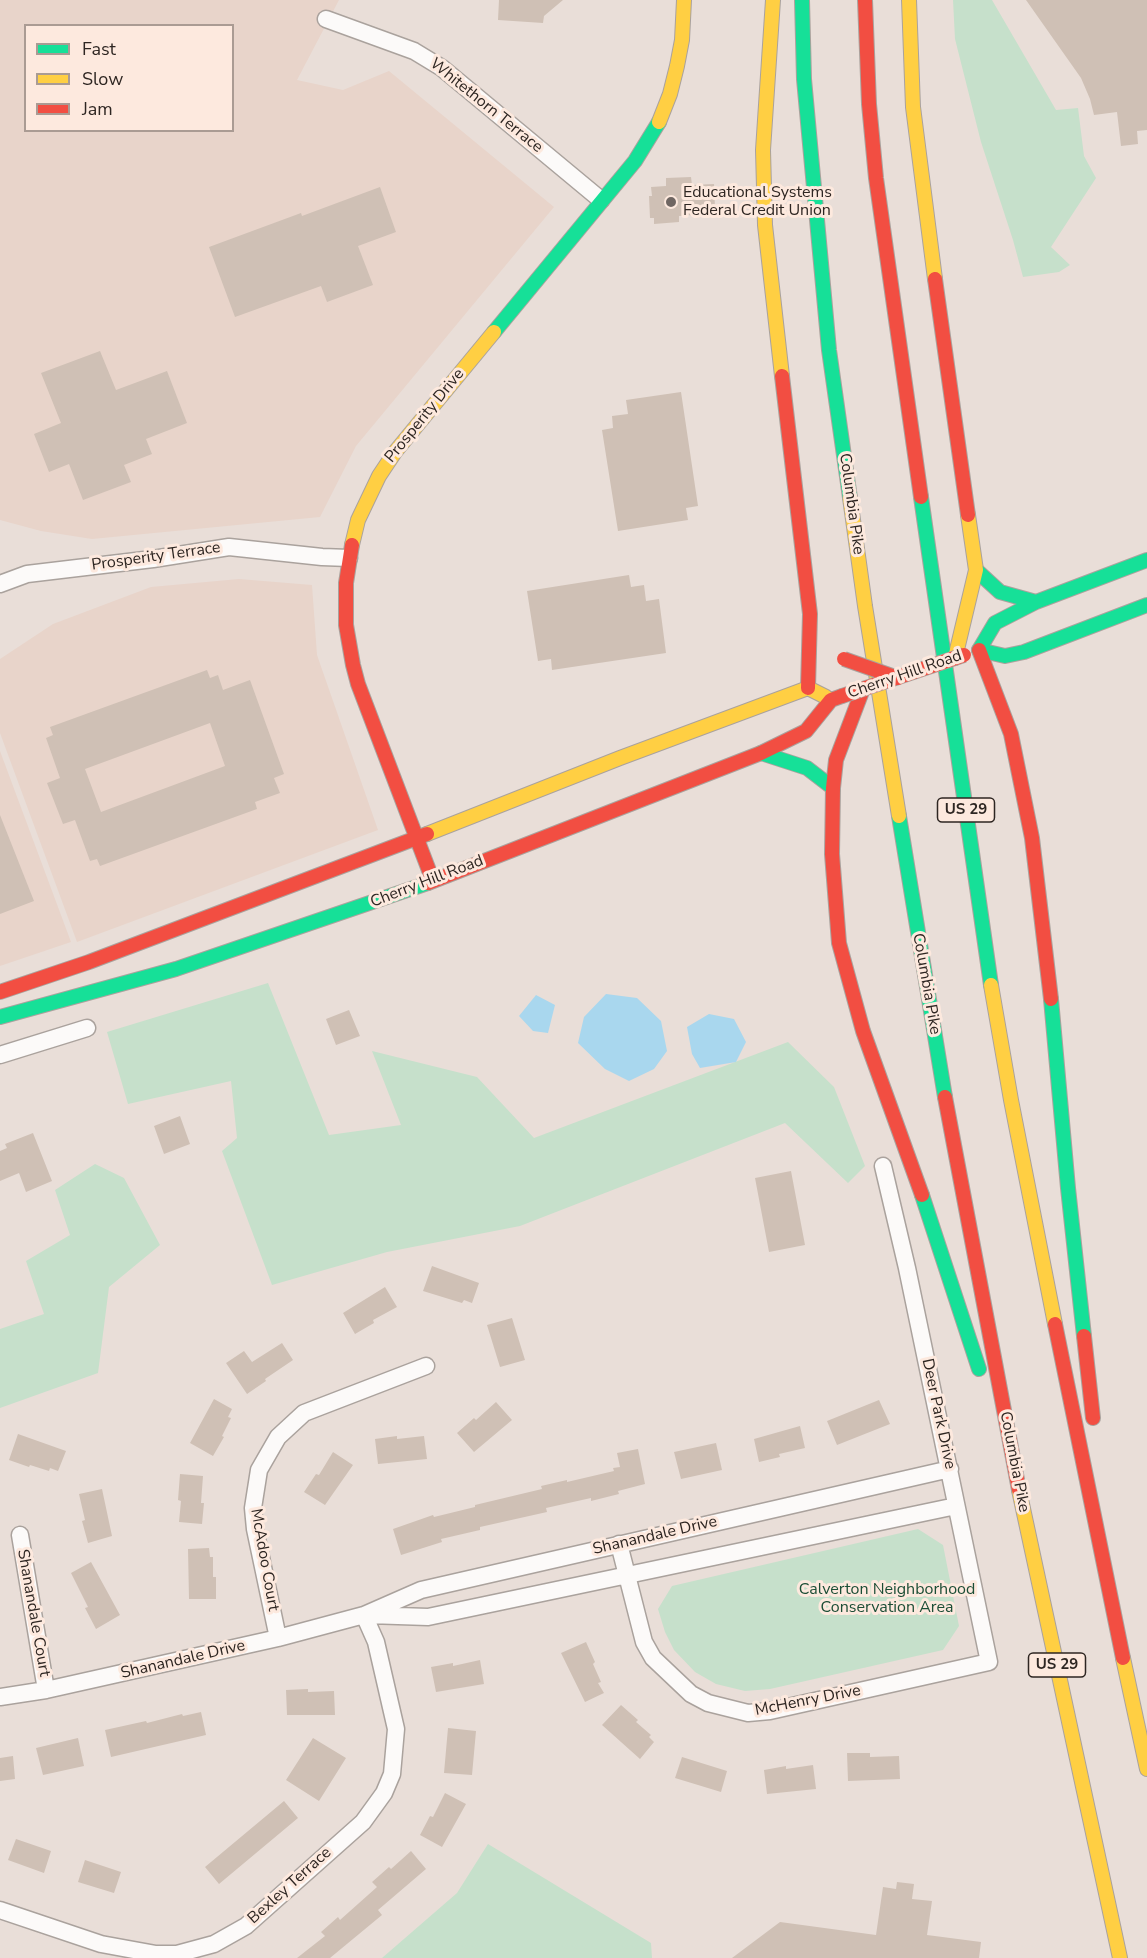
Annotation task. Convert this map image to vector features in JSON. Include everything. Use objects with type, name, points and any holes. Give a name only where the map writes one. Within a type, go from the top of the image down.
[{"type":"main road","name":"Prosperity Drive","points":[[433,881],[358,684],[353,665],[345,608],[349,558],[358,520],[367,498],[395,452],[635,161],[650,139],[663,115],[677,66],[682,40],[684,0]]},
{"type":"main road","points":[[0,992],[89,962],[808,688],[810,614],[765,225],[763,150],[773,0]]},
{"type":"main road","name":"Columbia Pike","points":[[802,0],[804,79],[829,350],[865,606],[943,1084],[1021,1501],[1120,1958]]},
{"type":"main road","name":"US 29","points":[[865,0],[869,104],[876,178],[988,967],[1011,1100],[1113,1613],[1147,1769]]},
{"type":"main road","points":[[909,0],[913,107],[941,330],[976,570],[959,639],[959,656]]},
{"type":"main road","points":[[979,650],[995,623],[1036,602],[1147,560]]},
{"type":"main road","points":[[976,570],[1000,592],[1036,602]]},
{"type":"main road","points":[[979,650],[1005,656],[1024,652],[1147,605]]},
{"type":"main road","points":[[810,614],[822,637]]},
{"type":"main road","points":[[831,650],[844,659],[898,678]]},
{"type":"main road","points":[[979,650],[1011,734],[1032,838],[1056,1037],[1068,1188],[1095,1436]]},
{"type":"main road","name":"Cherry Hill Road","points":[[0,1017],[176,969],[433,881],[761,753],[806,731],[837,698],[979,650]]},
{"type":"main road","name":"Cherry Hill Road","points":[[808,688],[837,698]]},
{"type":"main road","points":[[863,690],[836,760],[833,788],[832,854],[839,943],[863,1031],[933,1226],[1021,1501]]},
{"type":"main road","points":[[761,753],[807,768],[833,788]]},
{"type":"main road","points":[[1097,1460],[1113,1613]]},
{"type":"street","name":"Whitethorn Terrace","points":[[326,19],[414,51],[441,68],[601,201]]},
{"type":"street","name":"Prosperity Terrace","points":[[0,584],[27,574],[153,559],[229,547],[349,558]]},
{"type":"street","points":[[0,1054],[87,1028]]},
{"type":"street","name":"Deer Park Drive","points":[[883,1166],[950,1469],[989,1662]]},
{"type":"street","name":"McAdoo Court","points":[[278,1638],[255,1529],[253,1508],[259,1470],[279,1437],[304,1413],[426,1366]]},
{"type":"street","name":"Shanandale Drive","points":[[0,1697],[46,1690],[278,1638],[364,1615],[421,1590],[950,1469]]},
{"type":"street","name":"Shanandale Drive","points":[[364,1615],[428,1617],[956,1506]]},
{"type":"street","name":"Shanandale Court","points":[[20,1535],[46,1690]]},
{"type":"street","name":"McHenry Drive","points":[[620,1544],[644,1642],[653,1658],[691,1694],[708,1703],[748,1713],[770,1711],[989,1662]]},
{"type":"street","name":"Bexley Terrace","points":[[0,1910],[101,1944],[156,1954],[177,1953],[214,1944],[246,1926],[363,1822],[384,1792],[392,1774],[396,1729],[376,1642],[364,1615]]},
{"type":"shaded area","points":[[0,0],[339,0],[297,80],[343,90],[389,71],[554,207],[356,446],[320,517],[92,539],[41,531],[0,520]]},
{"type":"shaded area","points":[[239,579],[312,585],[317,655],[378,830],[77,942],[0,733],[0,659],[53,624],[151,587]]},
{"type":"shaded area","points":[[0,751],[71,942],[0,966]]},
{"type":"green space","points":[[953,0],[992,0],[1056,110],[1078,108],[1084,156],[1096,178],[1051,247],[1070,265],[1059,272],[1023,277],[981,142],[955,39]]},
{"type":"green space","points":[[268,983],[329,1135],[401,1125],[372,1051],[477,1077],[534,1138],[788,1042],[834,1087],[865,1166],[848,1183],[785,1123],[520,1226],[387,1252],[272,1285],[222,1151],[237,1138],[231,1081],[128,1104],[107,1032]]},
{"type":"green space","points":[[95,1164],[124,1178],[160,1245],[109,1287],[98,1373],[0,1408],[0,1329],[44,1314],[26,1261],[70,1235],[55,1190]]},
{"type":"green space","name":"Calverton Neighborhood Conservation Area","points":[[918,1529],[943,1545],[959,1626],[943,1650],[770,1689],[745,1691],[716,1684],[695,1672],[674,1650],[665,1632],[658,1609],[672,1586]]},
{"type":"green space","points":[[488,1844],[651,1943],[652,1958],[382,1958],[457,1893]]},
{"type":"water","points":[[606,994],[637,998],[661,1021],[667,1051],[654,1069],[629,1081],[605,1069],[578,1043],[584,1017]]},
{"type":"water","points":[[536,995],[555,1005],[548,1033],[533,1031],[519,1016]]},
{"type":"water","points":[[709,1014],[734,1019],[746,1042],[736,1062],[700,1068],[692,1054],[687,1027]]},
{"type":"building","points":[[499,0],[563,0],[544,16],[543,23],[498,20]]},
{"type":"building","points":[[1026,0],[1147,0],[1147,130],[1137,131],[1138,144],[1121,146],[1117,112],[1094,115],[1081,78]]},
{"type":"building","name":"Educational Systems Federal Credit Union","points":[[691,177],[692,185],[714,184],[715,208],[693,209],[693,215],[679,216],[679,222],[654,224],[654,218],[650,218],[651,187],[666,186],[666,178]]},
{"type":"building","points":[[380,187],[396,232],[358,246],[373,285],[327,302],[321,286],[235,317],[209,247]]},
{"type":"building","points":[[100,351],[116,390],[167,371],[187,423],[146,439],[152,454],[124,465],[131,482],[83,500],[69,464],[49,472],[34,434],[61,423],[41,373]]},
{"type":"building","points":[[681,392],[698,506],[686,508],[688,520],[618,531],[602,430],[613,428],[612,416],[628,414],[626,400]]},
{"type":"building","points":[[629,575],[631,587],[644,585],[646,601],[659,599],[666,653],[552,670],[551,659],[538,661],[527,591]]},
{"type":"building","points":[[207,670],[210,678],[218,675],[223,690],[250,680],[284,774],[274,778],[280,793],[255,802],[257,809],[100,866],[97,859],[90,861],[75,820],[63,824],[47,783],[60,778],[46,738],[53,735],[50,727]],"holes":[[[210,723],[225,766],[101,812],[85,769]]]},
{"type":"building","points":[[0,815],[34,901],[0,914]]},
{"type":"building","points":[[349,1010],[360,1036],[336,1045],[326,1019]]},
{"type":"building","points":[[180,1116],[190,1144],[164,1154],[154,1126]]},
{"type":"building","points":[[33,1133],[52,1181],[26,1192],[19,1173],[0,1181],[0,1151],[7,1148],[5,1144]]},
{"type":"building","points":[[791,1171],[805,1245],[769,1252],[755,1178]]},
{"type":"building","points":[[432,1266],[479,1283],[472,1303],[464,1300],[462,1303],[423,1291]]},
{"type":"building","points":[[385,1287],[397,1307],[373,1320],[374,1323],[355,1334],[343,1313]]},
{"type":"building","points":[[512,1318],[525,1360],[500,1367],[487,1325]]},
{"type":"building","points":[[282,1343],[293,1360],[247,1394],[226,1363],[244,1351],[252,1362]]},
{"type":"building","points":[[214,1399],[232,1409],[228,1417],[231,1418],[222,1436],[224,1437],[213,1456],[190,1443]]},
{"type":"building","points":[[879,1400],[890,1424],[837,1445],[827,1421]]},
{"type":"building","points":[[496,1402],[512,1420],[474,1452],[457,1433]]},
{"type":"building","points":[[800,1426],[805,1448],[779,1454],[780,1457],[759,1462],[754,1439]]},
{"type":"building","points":[[18,1434],[66,1451],[58,1471],[50,1468],[49,1471],[30,1465],[29,1467],[9,1460]]},
{"type":"building","points":[[397,1436],[397,1439],[424,1436],[427,1459],[378,1464],[375,1439]]},
{"type":"building","points":[[716,1443],[722,1470],[681,1479],[674,1452]]},
{"type":"building","points":[[638,1449],[645,1484],[618,1491],[619,1494],[546,1508],[547,1512],[480,1527],[480,1530],[441,1539],[442,1542],[401,1555],[393,1529],[433,1515],[434,1517],[542,1489],[541,1486],[614,1471],[613,1468],[620,1467],[617,1453]]},
{"type":"building","points":[[333,1452],[353,1465],[325,1505],[304,1492],[316,1474],[319,1475]]},
{"type":"building","points":[[180,1474],[203,1476],[202,1524],[179,1522]]},
{"type":"building","points":[[102,1489],[112,1536],[88,1543],[82,1521],[85,1520],[79,1494]]},
{"type":"building","points":[[209,1548],[210,1557],[213,1557],[213,1577],[216,1577],[216,1599],[189,1599],[188,1549]]},
{"type":"building","points":[[91,1562],[120,1615],[96,1629],[71,1573]]},
{"type":"building","points":[[586,1642],[601,1682],[598,1683],[604,1693],[585,1702],[561,1653]]},
{"type":"building","points":[[480,1660],[484,1684],[436,1692],[431,1667],[453,1663],[453,1666]]},
{"type":"building","points":[[308,1689],[308,1692],[334,1691],[335,1715],[287,1715],[286,1690]]},
{"type":"building","points":[[621,1705],[638,1720],[636,1722],[651,1735],[649,1737],[654,1742],[640,1759],[602,1725]]},
{"type":"building","points":[[201,1712],[206,1735],[111,1757],[105,1730]]},
{"type":"building","points":[[448,1728],[476,1731],[472,1775],[444,1773]]},
{"type":"building","points":[[78,1738],[84,1766],[43,1775],[36,1748]]},
{"type":"building","points":[[313,1738],[346,1758],[319,1801],[286,1780]]},
{"type":"building","points":[[847,1753],[870,1753],[870,1757],[899,1756],[900,1779],[848,1781]]},
{"type":"building","points":[[13,1756],[15,1779],[0,1781],[0,1758]]},
{"type":"building","points":[[682,1757],[727,1771],[721,1792],[675,1778]]},
{"type":"building","points":[[813,1765],[816,1789],[767,1794],[764,1770]]},
{"type":"building","points":[[445,1793],[466,1804],[442,1847],[420,1835],[430,1816],[433,1817]]},
{"type":"building","points":[[284,1801],[298,1818],[219,1884],[205,1867]]},
{"type":"building","points":[[16,1839],[51,1851],[44,1873],[8,1860]]},
{"type":"building","points":[[411,1851],[426,1869],[378,1910],[382,1915],[330,1958],[297,1958],[325,1936],[321,1932],[338,1917],[340,1920],[377,1887],[372,1882]]},
{"type":"building","points":[[85,1860],[121,1872],[114,1893],[78,1882]]},
{"type":"building","points":[[897,1882],[914,1884],[912,1899],[932,1901],[927,1935],[981,1942],[979,1958],[732,1958],[780,1922],[876,1935],[883,1887],[896,1889]]},
{"type":"traffic: fast","points":[[802,0],[804,79],[829,350],[850,498]]},
{"type":"traffic: fast","points":[[494,332],[635,161],[659,122]]},
{"type":"traffic: fast","points":[[921,497],[991,985]]},
{"type":"traffic: fast","points":[[979,650],[995,623],[1036,602],[1147,560]]},
{"type":"traffic: fast","points":[[976,570],[1000,592],[1036,602]]},
{"type":"traffic: fast","points":[[979,650],[1005,656],[1024,652],[1147,605]]},
{"type":"traffic: fast","points":[[761,753],[807,768],[833,788]]},
{"type":"traffic: fast","points":[[899,816],[945,1097]]},
{"type":"traffic: fast","points":[[0,1017],[176,969],[428,883]]},
{"type":"traffic: fast","points":[[1051,999],[1084,1336]]},
{"type":"traffic: fast","points":[[922,1195],[979,1369]]},
{"type":"traffic: slow","points":[[659,122],[670,94],[677,66],[682,40],[684,0]]},
{"type":"traffic: slow","points":[[773,0],[763,150],[765,225],[782,376]]},
{"type":"traffic: slow","points":[[909,0],[913,107],[935,279]]},
{"type":"traffic: slow","points":[[352,545],[358,520],[379,476],[395,452],[494,332]]},
{"type":"traffic: slow","points":[[850,498],[899,816]]},
{"type":"traffic: slow","points":[[955,658],[976,570],[968,515]]},
{"type":"traffic: slow","points":[[427,834],[620,758],[808,688],[826,697]]},
{"type":"traffic: slow","points":[[991,985],[1055,1324]]},
{"type":"traffic: slow","points":[[1019,1490],[1120,1958]]},
{"type":"traffic: slow","points":[[1123,1658],[1147,1769]]},
{"type":"traffic: jam","points":[[865,0],[869,104],[876,178],[921,497]]},
{"type":"traffic: jam","points":[[935,279],[968,515]]},
{"type":"traffic: jam","points":[[782,376],[810,614],[808,688]]},
{"type":"traffic: jam","points":[[352,545],[346,583],[346,625],[353,665],[358,684],[433,881]]},
{"type":"traffic: jam","points":[[979,650],[1011,734],[1032,838],[1051,999]]},
{"type":"traffic: jam","points":[[842,696],[964,655]]},
{"type":"traffic: jam","points":[[844,659],[898,678]]},
{"type":"traffic: jam","points":[[863,689],[836,760],[833,788],[832,854],[839,943],[863,1031],[922,1195]]},
{"type":"traffic: jam","points":[[428,883],[761,753],[806,731],[831,700],[842,696]]},
{"type":"traffic: jam","points":[[0,992],[89,962],[427,834]]},
{"type":"traffic: jam","points":[[945,1097],[1019,1490]]},
{"type":"traffic: jam","points":[[1055,1324],[1123,1658]]},
{"type":"traffic: jam","points":[[1084,1336],[1093,1418]]},
{"type":"place","name":"Educational Systems Federal Credit Union","points":[[671,202]]}]
